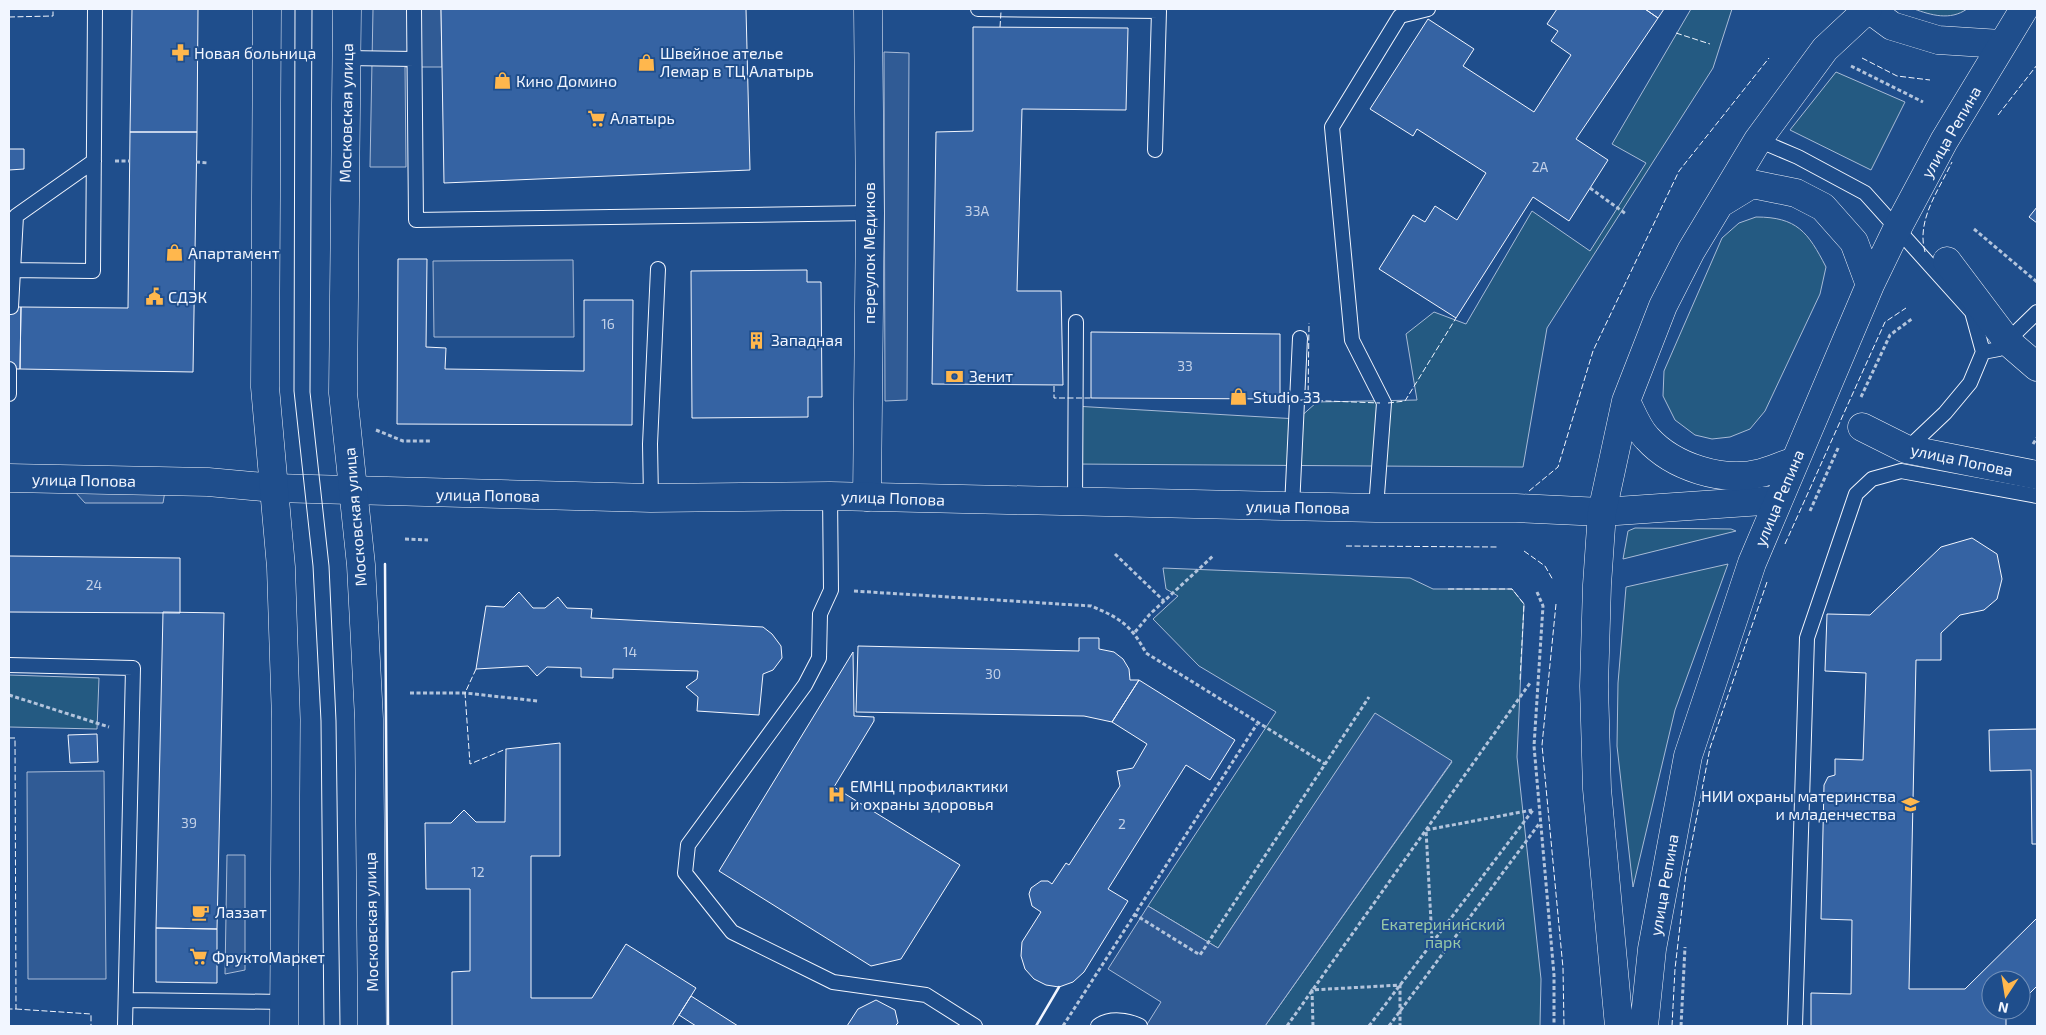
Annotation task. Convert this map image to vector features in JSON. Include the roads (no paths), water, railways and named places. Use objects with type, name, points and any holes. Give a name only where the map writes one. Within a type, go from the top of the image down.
[{"type":"main road","points":[[267,9],[266,387],[281,567],[286,720],[284,1014]]},
{"type":"main road","name":"Московская улица","points":[[347,9],[343,393],[361,565],[368,719],[372,1026]]},
{"type":"main road","name":"переулок Медиков","points":[[867,497],[870,213],[868,9]]},
{"type":"main road","points":[[1619,1026],[1597,789],[1594,686],[1596,585],[1602,512],[1626,401],[1663,306],[1691,251],[1758,140],[1825,49],[1869,9],[1892,26],[1938,40],[2001,44]]},
{"type":"main road","name":"улица Репина","points":[[1644,1026],[1652,949],[1688,756],[1752,563],[1793,462],[1870,285],[1897,229],[1944,141],[2001,44],[2024,9]]},
{"type":"main road","points":[[1719,203],[1752,184],[1796,193],[1805,197],[1822,207],[1854,242],[1870,285]]},
{"type":"main road","points":[[1947,262],[1996,347],[2037,367]]},
{"type":"main road","points":[[1626,401],[1646,438],[1674,460],[1710,473],[1741,476],[1760,474],[1793,462]]},
{"type":"main road","name":"улица Попова","points":[[1860,414],[1904,460],[2037,475]]},
{"type":"main road","name":"улица Попова","points":[[9,478],[208,482],[274,488],[353,491],[651,498],[830,496],[1075,503],[1376,508],[1516,508],[1602,512],[1778,500]]},
{"type":"lane","points":[[10,270],[93,271],[95,9]]},
{"type":"lane","points":[[414,9],[416,220],[870,213]]},
{"type":"lane","points":[[978,9],[1160,11],[1156,150]]},
{"type":"lane","points":[[1376,508],[1384,403],[1352,340],[1332,127],[1400,16],[1428,9]]},
{"type":"lane","points":[[346,58],[414,59]]},
{"type":"lane","points":[[1758,140],[1798,157],[1865,193],[1972,312],[1996,347]]},
{"type":"lane","points":[[11,307],[12,214],[94,161]]},
{"type":"lane","points":[[651,498],[650,444],[658,268]]},
{"type":"lane","points":[[1795,1026],[1807,638],[1856,494],[1872,479],[1904,460],[1970,383],[1996,347],[2037,312]]},
{"type":"lane","points":[[1075,503],[1076,322]]},
{"type":"lane","points":[[1292,506],[1300,338]]},
{"type":"lane","points":[[9,369],[9,394]]},
{"type":"lane","points":[[1904,460],[2037,496]]},
{"type":"lane","points":[[830,496],[831,590],[820,614],[819,658],[805,685],[688,845],[685,873],[732,932],[833,982],[926,995],[975,1026]]},
{"type":"lane","points":[[9,665],[133,668],[125,1026]]},
{"type":"lane","points":[[126,1000],[284,1014]]},
{"type":"lane","points":[[1098,1026],[1102,1023],[1129,1020],[1140,1026]]},
{"type":"tram line","points":[[295,9],[294,391],[313,566],[321,721],[324,1026]]},
{"type":"tram line","points":[[312,9],[310,392],[329,566],[336,721],[340,1026]]},
{"type":"place","name":"Новая больница","points":[[180,53]]},
{"type":"place","name":"Швейное ателье Лемар в ТЦ Алатырь","points":[[646,62]]},
{"type":"place","name":"Кино Домино","points":[[502,81]]},
{"type":"place","name":"Алатырь","points":[[596,118]]},
{"type":"place","name":"Апартамент","points":[[174,253]]},
{"type":"place","name":"СДЭК","points":[[154,297]]},
{"type":"place","name":"Западная","points":[[757,340]]},
{"type":"place","name":"Зенит","points":[[955,376]]},
{"type":"place","name":"Studio 33","points":[[1239,397]]},
{"type":"place","name":"ЕМНЦ профилактики и охраны здоровья","points":[[836,795]]},
{"type":"place","name":"НИИ охраны материнства и младенчества","points":[[1910,805]]},
{"type":"place","name":"Лаззат","points":[[201,912]]},
{"type":"place","name":"ФруктоМаркет","points":[[198,957]]},
{"type":"park label","name":"Екатерининский парк","points":[[1443,933]]}]
